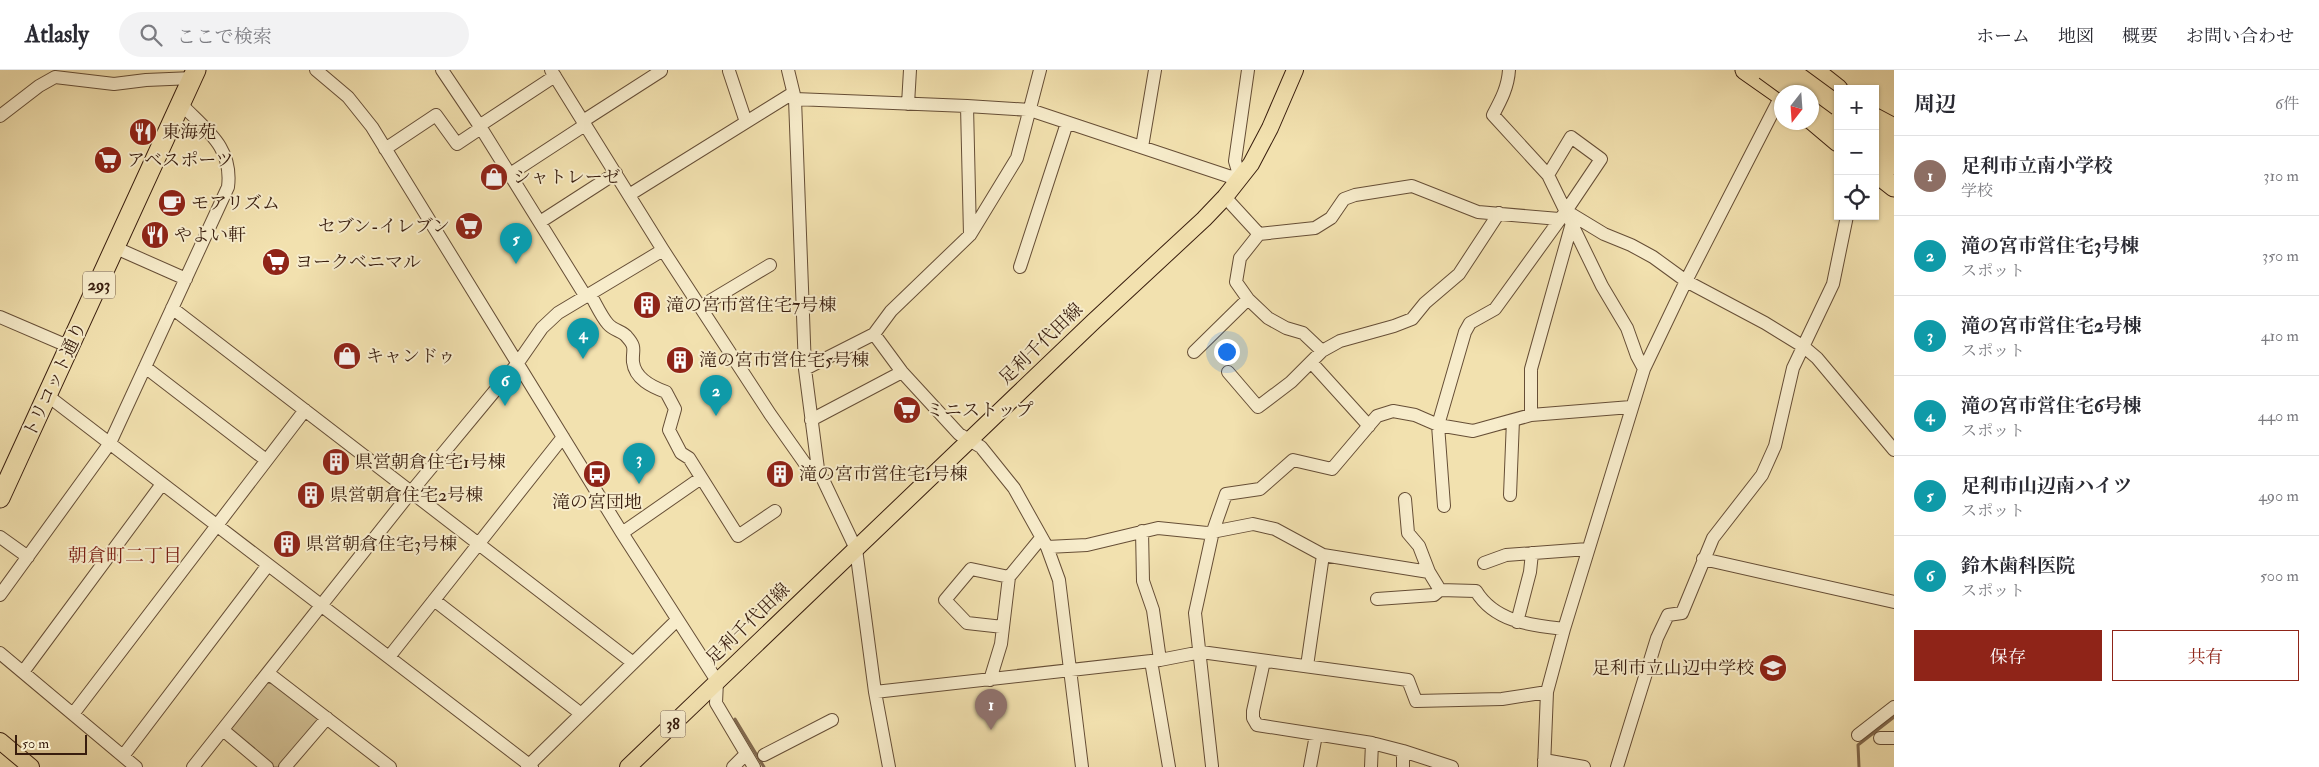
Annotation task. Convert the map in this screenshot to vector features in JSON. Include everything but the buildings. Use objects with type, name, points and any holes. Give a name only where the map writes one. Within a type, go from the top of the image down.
[{"type":"highway","points":[[1745,70],[1774,89]]},
{"type":"highway","points":[[1765,70],[1786,85]]},
{"type":"highway","points":[[1790,70],[1834,103]]},
{"type":"highway","points":[[1814,70],[1834,86]]},
{"type":"highway","name":"トリコット通り","points":[[0,498],[194,74]]},
{"type":"highway","points":[[1819,109],[1834,121]]},
{"type":"highway","points":[[1879,120],[1894,128]]},
{"type":"highway","points":[[1819,126],[1834,139]]},
{"type":"highway","points":[[1879,137],[1894,148]]},
{"type":"highway","points":[[1879,155],[1894,165]]},
{"type":"highway","points":[[1878,175],[1893,188]]},
{"type":"main road","name":"足利千代田線","points":[[628,767],[1224,198],[1240,178],[1270,128],[1295,70]]},
{"type":"main road","points":[[0,742],[31,767]]},
{"type":"street","points":[[316,70],[356,105],[385,149],[622,533],[717,682],[716,703],[754,767]]},
{"type":"street","points":[[442,70],[608,324],[616,331],[626,335],[635,349],[633,363],[644,382],[649,386],[666,392],[675,409],[669,430],[681,453],[689,458],[738,536],[775,510]]},
{"type":"street","points":[[788,70],[794,96],[805,370],[818,469],[856,549],[875,692],[889,767]]},
{"type":"street","points":[[908,104],[910,70]]},
{"type":"street","points":[[805,370],[874,334],[891,311],[970,235],[1017,158],[1040,70]]},
{"type":"street","points":[[1142,147],[1155,70]]},
{"type":"street","points":[[629,195],[746,122],[794,96],[1030,110],[1228,176],[1240,178],[1235,161],[1248,70]]},
{"type":"street","points":[[1509,70],[1504,94],[1493,115],[1548,175],[1563,215],[1572,223],[1602,286],[1627,328],[1644,369]]},
{"type":"street","points":[[1785,85],[1790,70]]},
{"type":"street","points":[[510,174],[661,71]]},
{"type":"street","points":[[729,71],[746,122]]},
{"type":"street","points":[[385,149],[436,116],[457,144],[553,73],[700,307],[806,465],[818,469]]},
{"type":"street","points":[[0,116],[39,86],[55,77],[114,84],[194,74]]},
{"type":"street","points":[[0,595],[110,443],[228,187],[229,175],[224,151],[181,104]]},
{"type":"street","points":[[967,106],[970,235]]},
{"type":"street","points":[[1584,767],[1544,763],[1547,692],[1564,630],[1644,369],[1774,110]]},
{"type":"street","points":[[1020,267],[1067,122]]},
{"type":"street","points":[[1444,506],[1438,425],[1465,332],[1470,323],[1495,309],[1601,159],[1571,137],[1548,175]]},
{"type":"street","points":[[540,222],[616,174]]},
{"type":"street","points":[[1322,351],[1303,333],[1286,328],[1268,318],[1248,299],[1236,282],[1240,258],[1259,234],[1315,228],[1331,218],[1344,199],[1355,195],[1412,186],[1478,212],[1563,215],[1631,245],[1652,257],[1686,282],[1765,323],[1804,347],[1817,358],[1894,450]]},
{"type":"street","points":[[1224,198],[1259,234]]},
{"type":"street","points":[[1228,372],[1258,407],[1291,382],[1322,351],[1340,341],[1412,319],[1424,303],[1459,274],[1498,213]]},
{"type":"street","points":[[1617,767],[1657,638],[1668,615],[1682,613],[1703,559],[1714,538],[1762,475],[1776,446],[1794,368],[1833,284],[1846,220]]},
{"type":"street","points":[[1531,415],[1530,369],[1572,223]]},
{"type":"street","points":[[116,248],[186,280]]},
{"type":"street","points":[[193,767],[412,492],[517,364],[531,342],[550,320],[664,250]]},
{"type":"street","points":[[700,307],[770,265]]},
{"type":"street","points":[[1194,352],[1248,299]]},
{"type":"street","points":[[172,308],[632,662]]},
{"type":"street","points":[[0,317],[70,347]]},
{"type":"street","points":[[874,334],[902,372],[959,434],[981,447],[1014,488],[1044,542],[1059,580],[1082,767]]},
{"type":"street","points":[[1312,362],[1369,426]]},
{"type":"street","points":[[145,367],[266,460]]},
{"type":"street","points":[[812,420],[902,372]]},
{"type":"street","points":[[48,396],[530,766],[580,713],[677,620]]},
{"type":"street","points":[[1212,766],[1196,613],[1213,531],[1226,494],[1260,489],[1293,460],[1332,469],[1377,416],[1393,411],[1415,415],[1438,425],[1473,431],[1531,415],[1631,407]]},
{"type":"street","points":[[73,714],[305,410]]},
{"type":"street","points":[[1510,495],[1513,420]]},
{"type":"street","points":[[389,657],[563,437]]},
{"type":"street","points":[[622,533],[701,478]]},
{"type":"street","points":[[23,672],[162,484]]},
{"type":"street","points":[[1404,499],[1408,533],[1419,546],[1429,572],[1440,590]]},
{"type":"street","points":[[990,680],[1002,644],[1010,577],[1044,542],[1086,545],[1158,528],[1207,533],[1253,524],[1275,529],[1323,555],[1429,572]]},
{"type":"street","points":[[1142,531],[1143,581],[1153,610],[1156,661],[1169,767]]},
{"type":"street","points":[[0,537],[28,557]]},
{"type":"street","points":[[1484,563],[1506,555],[1588,549]]},
{"type":"street","points":[[1517,622],[1530,572],[1532,553]]},
{"type":"street","points":[[1307,666],[1323,555]]},
{"type":"street","points":[[1703,559],[1894,602]]},
{"type":"street","points":[[123,756],[268,565]]},
{"type":"street","points":[[1004,627],[967,623],[945,600],[971,569],[1010,577]]},
{"type":"street","points":[[1377,599],[1434,595],[1440,590],[1476,591],[1489,608],[1517,622],[1564,630]]},
{"type":"street","points":[[434,600],[580,713]]},
{"type":"street","points":[[875,692],[1156,661],[1201,652],[1408,680],[1416,701],[1502,699],[1547,692]]},
{"type":"street","points":[[0,653],[136,767]]},
{"type":"street","points":[[1264,661],[1254,711],[1254,722],[1261,727],[1372,743],[1403,750],[1448,766]]},
{"type":"street","points":[[268,673],[390,767]]},
{"type":"street","points":[[1858,735],[1894,707]]},
{"type":"street","points":[[285,767],[326,718]]},
{"type":"street","points":[[764,755],[832,720]]},
{"type":"street","points":[[222,730],[266,767]]},
{"type":"street","points":[[1310,767],[1316,735]]},
{"type":"street","points":[[1880,738],[1894,738]]},
{"type":"street","points":[[1371,767],[1372,743]]},
{"type":"street","points":[[1403,750],[1403,767]]},
{"type":"street","points":[[732,767],[746,754]]},
{"type":"shaded area","points":[[267,683],[274,684],[320,720],[279,767],[273,767],[232,732],[231,727]]},
{"type":"waterway","points":[[1859,767],[1858,745],[1894,717]]},
{"type":"waterway","points":[[735,719],[764,767]]},
{"type":"place","name":"東海苑","points":[[143,132]]},
{"type":"place","name":"アベスポーツ","points":[[108,160]]},
{"type":"place","name":"シャトレーゼ","points":[[494,177]]},
{"type":"place","name":"モアリズム","points":[[172,203]]},
{"type":"place","name":"セブン-イレブン","points":[[469,226]]},
{"type":"place","name":"やよい軒","points":[[155,235]]},
{"type":"place","name":"ヨークベニマル","points":[[276,262]]},
{"type":"place","name":"足利市山辺南ハイツ","points":[[516,264]]},
{"type":"place","name":"滝の宮市営住宅7号棟","points":[[647,305]]},
{"type":"place","name":"キャンドゥ","points":[[347,356]]},
{"type":"place","name":"滝の宮市営住宅6号棟","points":[[583,359]]},
{"type":"place","name":"滝の宮市営住宅5号棟","points":[[680,360]]},
{"type":"place","name":"鈴木歯科医院","points":[[505,406]]},
{"type":"place","name":"ミニストップ","points":[[907,410]]},
{"type":"place","name":"滝の宮市営住宅3号棟","points":[[716,416]]},
{"type":"place","name":"県営朝倉住宅1号棟","points":[[336,462]]},
{"type":"place","name":"滝の宮団地","points":[[597,474]]},
{"type":"place","name":"滝の宮市営住宅1号棟","points":[[780,474]]},
{"type":"place","name":"滝の宮市営住宅2号棟","points":[[639,484]]},
{"type":"place","name":"県営朝倉住宅2号棟","points":[[311,495]]},
{"type":"place","name":"県営朝倉住宅3号棟","points":[[287,544]]},
{"type":"place","name":"足利市立山辺中学校","points":[[1773,668]]},
{"type":"place","name":"足利市立南小学校","points":[[991,730]]},
{"type":"district","name":"朝倉町二丁目","points":[[125,556]]}]
